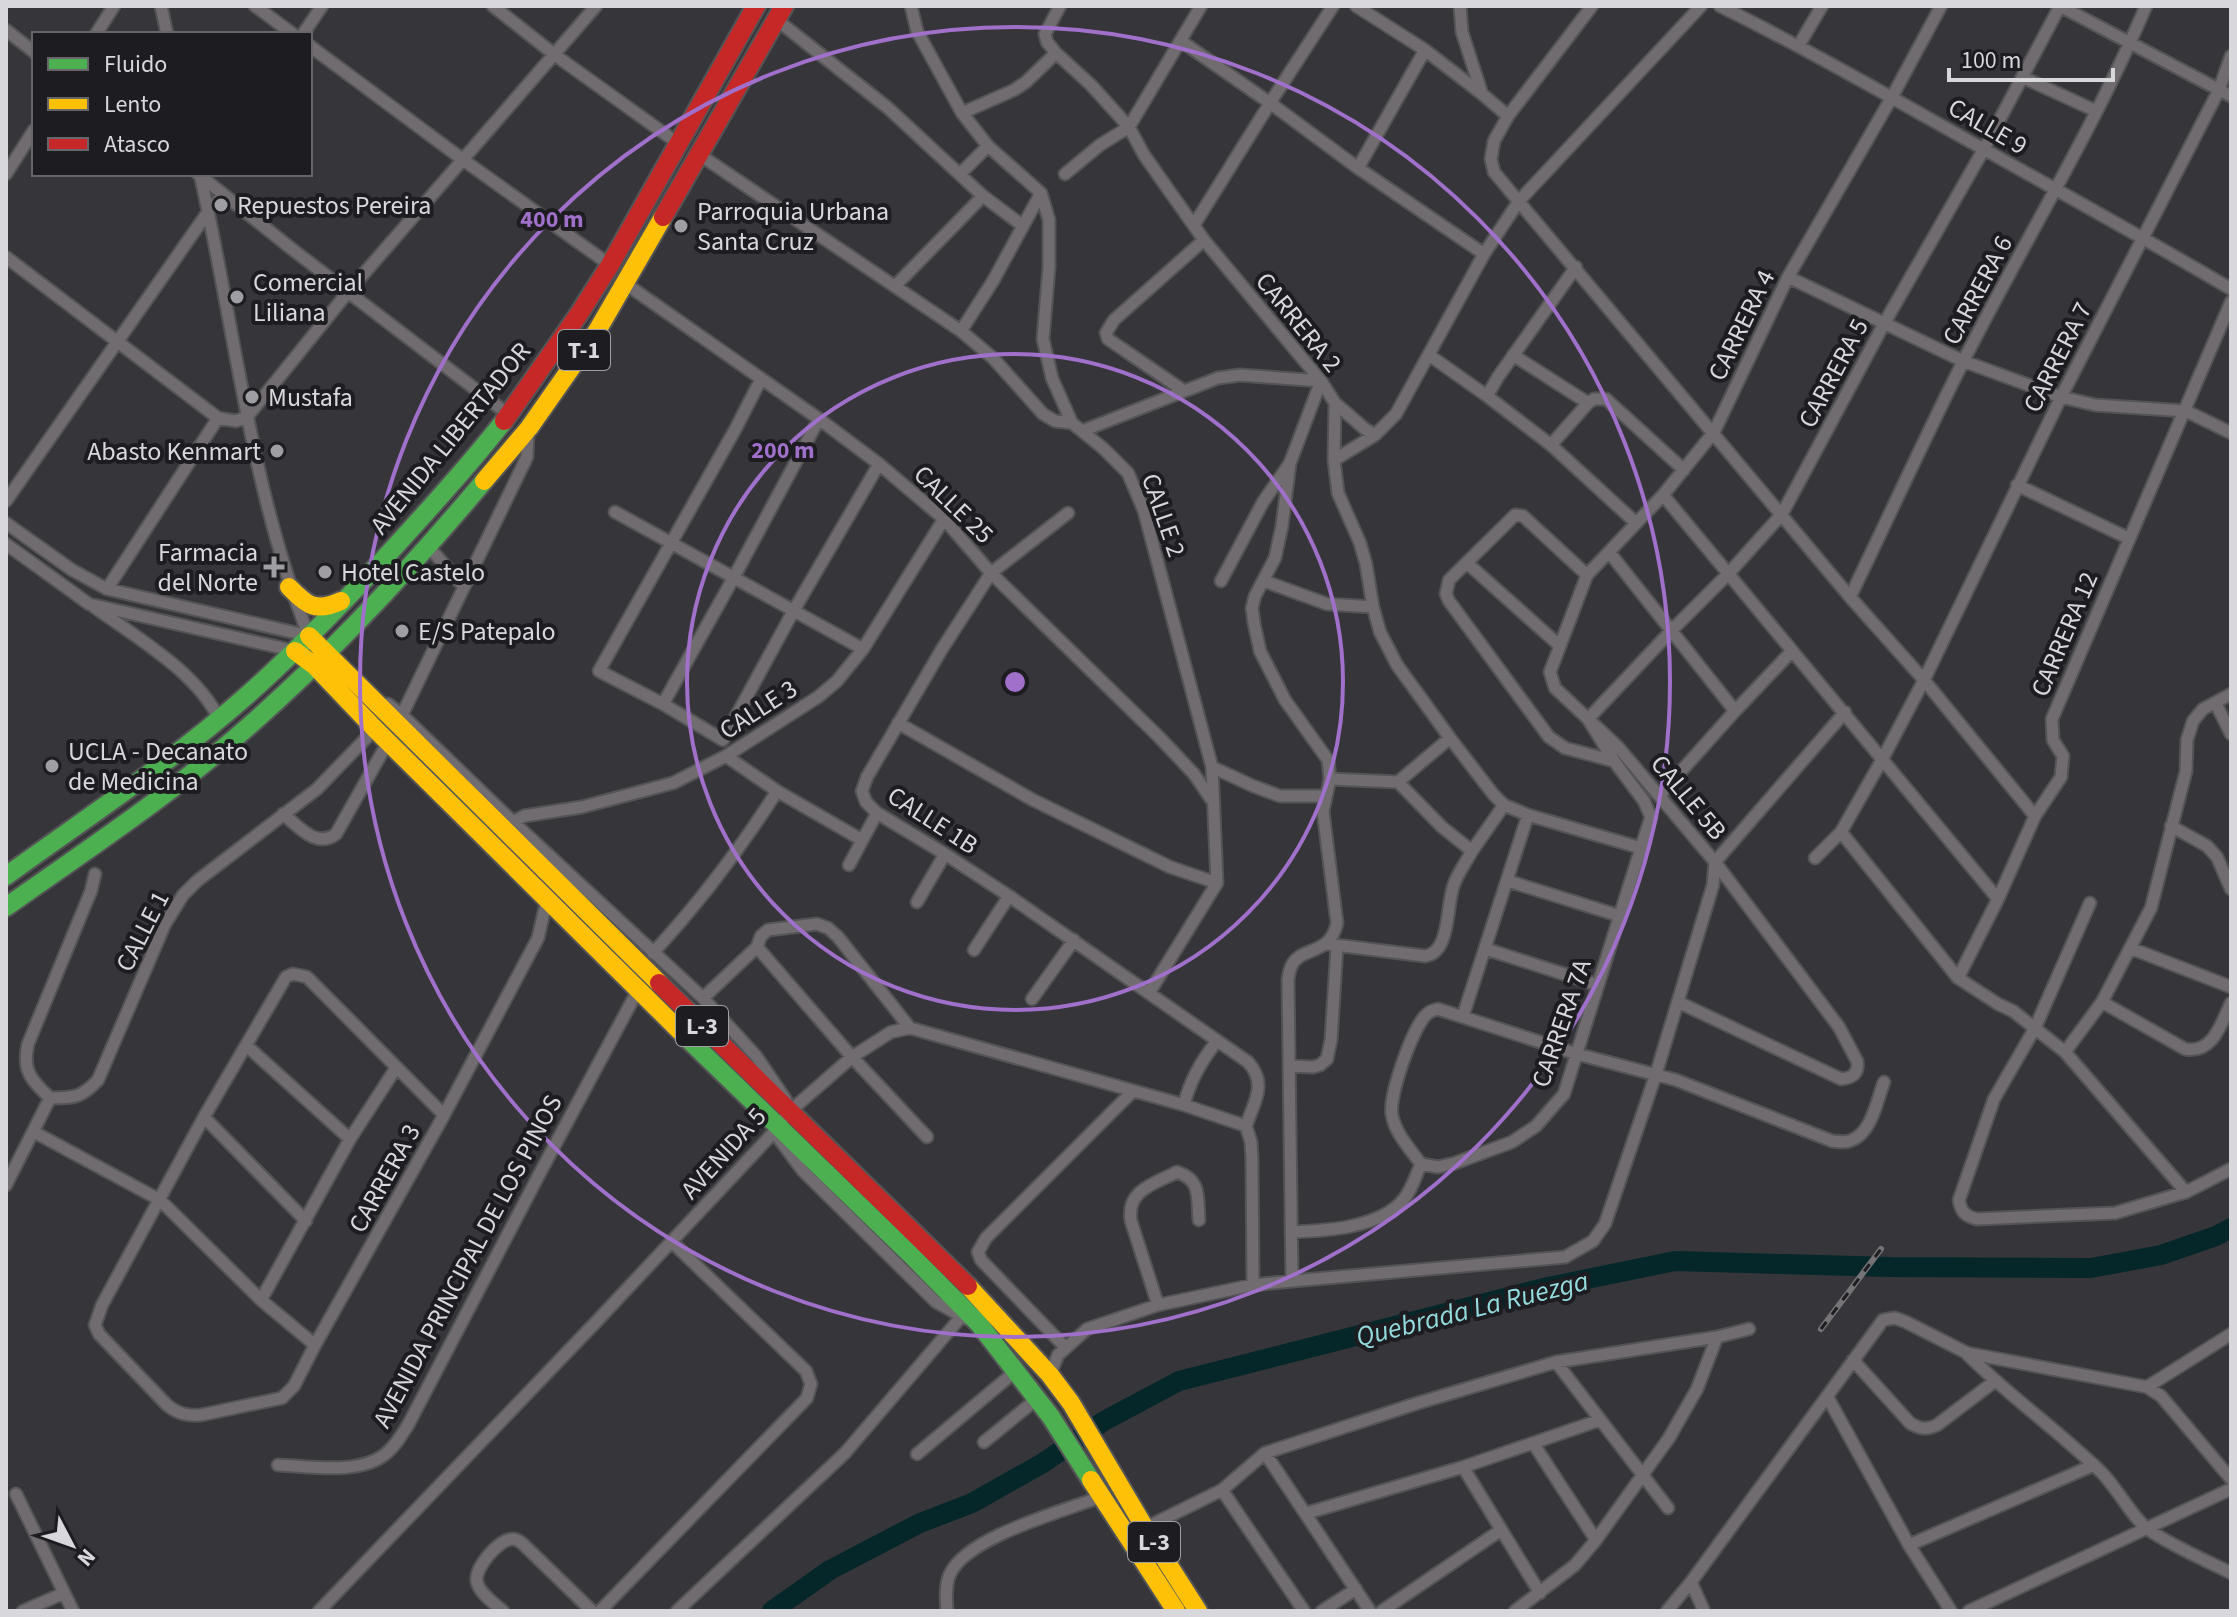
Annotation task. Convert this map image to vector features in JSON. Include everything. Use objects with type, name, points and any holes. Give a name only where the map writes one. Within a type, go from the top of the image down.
[{"type":"main road","name":"AVENIDA LIBERTADOR","points":[[6,876],[148,775],[219,719],[295,651],[459,477],[547,364],[610,265],[756,6]]},
{"type":"main road","name":"AVENIDA LIBERTADOR","points":[[6,907],[188,776],[247,728],[321,660],[428,546],[529,428],[566,377],[626,284],[780,13]]},
{"type":"main road","points":[[289,587],[315,609],[329,608],[347,598]]},
{"type":"main road","name":"L-3","points":[[309,636],[321,660],[382,735],[638,990],[780,1123],[975,1292],[1050,1375],[1071,1403],[1198,1611]]},
{"type":"main road","name":"L-3","points":[[295,651],[342,669],[780,1123],[979,1324],[1038,1398],[1176,1611]]},
{"type":"street","points":[[97,32],[114,6]]},
{"type":"street","points":[[161,6],[167,32]]},
{"type":"street","points":[[255,6],[290,32]]},
{"type":"street","points":[[304,32],[322,6]]},
{"type":"street","points":[[493,6],[555,55],[679,144]]},
{"type":"street","points":[[6,257],[218,418],[236,421],[247,417],[348,292],[596,6]]},
{"type":"street","points":[[911,6],[917,31],[962,113],[988,146],[1041,193],[993,281],[961,331]]},
{"type":"street","points":[[962,113],[1014,90],[1056,53],[1045,34],[1060,6]]},
{"type":"street","points":[[1065,174],[1100,145],[1129,127],[1201,6]]},
{"type":"street","points":[[1194,225],[1333,6]]},
{"type":"street","points":[[1356,6],[1425,50],[1508,116]]},
{"type":"street","points":[[1460,6],[1462,32],[1482,94]]},
{"type":"street","points":[[1592,6],[1508,116],[1494,141],[1491,159],[1494,172],[1850,597],[1924,680],[2035,816]]},
{"type":"street","points":[[1334,460],[1375,435],[1396,414],[1484,254],[1519,201],[1701,6]]},
{"type":"street","name":"CALLE 9","points":[[1720,6],[1799,45],[2231,289]]},
{"type":"street","points":[[1799,45],[1822,6]]},
{"type":"street","name":"CARRERA 4","points":[[1560,646],[1587,575],[1663,495],[1714,432],[1788,277],[1941,6]]},
{"type":"street","points":[[2060,6],[2231,96]]},
{"type":"street","name":"CARRERA 5","points":[[1588,719],[1782,514],[2060,6]]},
{"type":"street","name":"CARRERA 6","points":[[1850,597],[1963,361],[2056,190],[2146,6]]},
{"type":"street","points":[[780,13],[983,196],[1023,226]]},
{"type":"street","points":[[6,30],[32,50]]},
{"type":"street","points":[[1181,41],[1484,254]]},
{"type":"street","points":[[312,47],[610,265]]},
{"type":"street","points":[[1358,168],[1425,50]]},
{"type":"street","name":"CARRERA 2","points":[[1056,53],[1091,85],[1129,127],[1144,155],[1204,240],[1321,381],[1335,403],[1334,460],[1338,493],[1360,543],[1380,632],[1397,665],[1450,738],[1504,805],[1641,848]]},
{"type":"street","name":"CARRERA 7","points":[[1815,858],[1841,832],[1924,680],[2061,397],[2219,90],[2231,56]]},
{"type":"street","points":[[2022,77],[2096,111]]},
{"type":"street","points":[[6,174],[32,133]]},
{"type":"street","points":[[960,174],[988,146]]},
{"type":"street","points":[[700,155],[961,331],[993,358],[1043,414],[1055,421],[1072,423]]},
{"type":"street","points":[[200,176],[247,417],[289,587],[309,636]]},
{"type":"street","points":[[202,176],[509,415]]},
{"type":"street","name":"CALLE 2","points":[[1041,193],[1049,220],[1043,339],[1052,378],[1072,423],[1128,473],[1144,511],[1212,767],[1217,883]]},
{"type":"street","points":[[6,501],[116,341],[223,195]]},
{"type":"street","points":[[895,286],[983,196]]},
{"type":"street","points":[[1184,391],[1108,339],[1106,333],[1114,320],[1204,240]]},
{"type":"street","points":[[1487,396],[1576,267]]},
{"type":"street","points":[[1788,277],[1963,361],[2061,397],[2095,405],[2186,411],[2231,433]]},
{"type":"street","name":"CALLE 25","points":[[626,284],[819,419],[944,519],[991,573],[1159,737],[1194,774],[1212,800]]},
{"type":"street","name":"CARRERA 12","points":[[1958,978],[2035,816],[2061,777],[2063,756],[2053,740],[2052,719],[2231,302]]},
{"type":"street","points":[[1429,355],[1551,445],[1635,522]]},
{"type":"street","points":[[1513,355],[1588,403]]},
{"type":"street","points":[[1082,431],[1218,378],[1240,375],[1321,381],[1290,463],[1275,558],[1252,608],[1260,651],[1285,700],[1328,760],[1330,779],[1323,811],[1337,923],[1332,945],[1331,1040],[1327,1059],[1320,1065],[1289,1066]]},
{"type":"street","points":[[761,379],[599,671],[723,740],[879,464]]},
{"type":"street","points":[[1551,445],[1588,403],[1594,399],[1606,399],[1684,470]]},
{"type":"street","points":[[1335,403],[1375,435]]},
{"type":"street","points":[[107,589],[218,418]]},
{"type":"street","points":[[663,704],[819,419]]},
{"type":"street","points":[[402,715],[527,457],[529,428]]},
{"type":"street","points":[[1221,581],[1263,502],[1290,463]]},
{"type":"street","points":[[2017,485],[2128,538]]},
{"type":"street","points":[[1663,495],[1998,899]]},
{"type":"street","points":[[615,512],[863,649]]},
{"type":"street","name":"CALLE 1B","points":[[1068,513],[991,573],[898,723],[862,791],[866,802],[877,813],[1009,896],[1248,1062],[1257,1072],[1259,1081],[1246,1126]]},
{"type":"street","points":[[1587,575],[1523,516],[1515,515],[1449,580],[1446,594],[1549,737],[1565,748],[1614,761]]},
{"type":"street","name":"CALLE 3","points":[[513,822],[524,816],[582,807],[663,787],[726,756],[818,697],[837,681],[863,649],[944,519]]},
{"type":"street","points":[[6,523],[72,570],[107,589],[309,636]]},
{"type":"street","points":[[6,544],[179,670],[200,689],[219,719]]},
{"type":"street","points":[[428,546],[463,586]]},
{"type":"street","points":[[1609,552],[1735,711]]},
{"type":"street","points":[[1467,563],[1560,646]]},
{"type":"street","points":[[1264,581],[1327,604],[1373,607]]},
{"type":"street","points":[[89,604],[295,651]]},
{"type":"street","name":"CALLE 5B","points":[[1560,646],[1550,672],[1555,688],[1618,747],[1715,862],[1839,1027],[1857,1061],[1856,1074],[1841,1079],[1678,1002]]},
{"type":"street","points":[[1659,796],[1792,651]]},
{"type":"street","points":[[342,669],[402,715],[703,998],[756,1056],[787,1101],[780,1123],[803,1171],[936,1302],[979,1324]]},
{"type":"street","points":[[2065,1052],[2102,1002],[2151,908],[2186,771],[2187,740],[2193,721],[2203,709],[2231,694]]},
{"type":"street","points":[[2216,704],[2231,734]]},
{"type":"street","points":[[1050,1375],[1058,1355],[1087,1329],[1158,1305],[1253,1285],[1565,1257],[1593,1241],[1605,1224],[1656,1074],[1713,885],[1715,862],[1845,712]]},
{"type":"street","name":"CARRERA 7A","points":[[1421,1164],[1438,1167],[1455,1163],[1512,1142],[1536,1126],[1564,1094],[1651,817],[1649,808],[1588,719]]},
{"type":"street","points":[[898,723],[1033,800],[1170,867],[1217,883],[1149,993]]},
{"type":"street","points":[[283,814],[321,841],[336,834],[382,735]]},
{"type":"street","name":"CALLE 1","points":[[50,1098],[74,1098],[98,1080],[165,924],[183,895],[382,735]]},
{"type":"street","points":[[1330,779],[1398,782],[1450,738]]},
{"type":"street","points":[[726,756],[777,791],[862,840]]},
{"type":"street","points":[[1212,767],[1280,796],[1325,796]]},
{"type":"street","points":[[1398,782],[1442,827],[1472,851]]},
{"type":"street","points":[[653,953],[724,867],[777,791]]},
{"type":"street","points":[[1292,1281],[1288,980],[1291,966],[1297,958],[1332,945],[1432,955],[1442,942],[1453,885],[1504,805]]},
{"type":"street","points":[[849,865],[877,813]]},
{"type":"street","points":[[1463,1016],[1528,815]]},
{"type":"street","points":[[2171,826],[2207,846],[2217,857],[2231,889]]},
{"type":"street","points":[[1841,832],[1958,978],[2013,1011],[2065,1052],[2186,1192]]},
{"type":"street","points":[[917,902],[945,854]]},
{"type":"street","points":[[6,1185],[50,1098],[29,1075],[25,1055],[91,891],[95,874]]},
{"type":"street","points":[[1508,881],[1620,916]]},
{"type":"street","points":[[974,950],[1009,896]]},
{"type":"street","name":"CARRERA 3","points":[[160,1200],[102,1305],[95,1325],[99,1334],[177,1413],[201,1415],[282,1398],[294,1386],[538,938],[547,899]]},
{"type":"street","points":[[2090,903],[2035,1028],[1994,1099],[1959,1200],[1961,1210],[1966,1216],[1977,1219],[2115,1213],[2186,1192],[2231,1169]]},
{"type":"street","points":[[703,998],[757,947],[761,936],[768,930],[817,924],[838,937],[910,1028],[1184,1105],[1246,1126],[1252,1160],[1253,1285]]},
{"type":"street","points":[[1032,999],[1074,940]]},
{"type":"street","points":[[757,947],[852,1057],[927,1137]]},
{"type":"street","points":[[2130,948],[2231,987]]},
{"type":"street","points":[[1486,949],[1598,985]]},
{"type":"street","points":[[160,1200],[204,1117],[286,977],[293,974],[307,977],[444,1115]]},
{"type":"street","name":"AVENIDA PRINCIPAL DE LOS PINOS","points":[[278,1465],[336,1468],[364,1465],[384,1456],[396,1443],[638,990]]},
{"type":"street","points":[[2102,1002],[2185,1049],[2196,1051],[2206,1046],[2216,1034],[2231,1003]]},
{"type":"street","points":[[1291,1232],[1353,1227],[1385,1213],[1403,1200],[1421,1164],[1397,1130],[1391,1114],[1392,1096],[1404,1060],[1421,1021],[1429,1011],[1438,1009],[1577,1054],[1656,1074],[1832,1141],[1849,1142],[1859,1136],[1868,1125],[1884,1082]]},
{"type":"street","name":"AVENIDA 5","points":[[319,1611],[780,1123],[852,1057],[891,1032],[910,1028]]},
{"type":"street","points":[[1184,1105],[1196,1071],[1217,1041]]},
{"type":"street","points":[[247,1046],[350,1139]]},
{"type":"street","points":[[261,1300],[350,1139],[396,1068]]},
{"type":"street","points":[[1065,1347],[981,1260],[978,1252],[986,1238],[1133,1091]]},
{"type":"street","points":[[204,1117],[306,1221]]},
{"type":"street","points":[[34,1132],[160,1200],[261,1300],[315,1345]]},
{"type":"street","points":[[1158,1305],[1131,1221],[1132,1202],[1141,1191],[1177,1172],[1187,1175],[1195,1184],[1199,1220]]},
{"type":"street","points":[[600,1611],[807,1398],[811,1384],[806,1371],[671,1241]]},
{"type":"street","points":[[677,1611],[845,1453],[961,1317]]},
{"type":"street","points":[[1667,1611],[1883,1320],[1895,1318],[1906,1322],[1967,1353],[2147,1387],[2161,1396],[2231,1479]]},
{"type":"street","points":[[1145,1528],[1222,1490],[1265,1453],[1556,1362],[1717,1337],[1749,1329]]},
{"type":"street","points":[[2147,1387],[2231,1334]]},
{"type":"street","points":[[1515,1611],[1575,1565],[1644,1476],[1697,1389],[1717,1337]]},
{"type":"street","points":[[1967,1353],[1995,1381],[2094,1465],[2111,1482],[2146,1529],[2231,1573]]},
{"type":"street","points":[[1853,1360],[1919,1429],[1937,1425],[1995,1381]]},
{"type":"street","points":[[1556,1362],[1668,1508]]},
{"type":"street","points":[[917,1454],[1017,1370]]},
{"type":"street","points":[[1827,1396],[1909,1545],[1951,1611]]},
{"type":"street","points":[[984,1442],[1038,1398]]},
{"type":"street","points":[[1307,1513],[1463,1467],[1600,1420]]},
{"type":"street","points":[[1533,1443],[1596,1540]]},
{"type":"street","points":[[1265,1453],[1370,1611]]},
{"type":"street","points":[[1909,1545],[2094,1465]]},
{"type":"street","points":[[1463,1467],[1540,1593]]},
{"type":"street","points":[[947,1611],[946,1594],[950,1575],[960,1560],[1008,1531],[1098,1489]]},
{"type":"street","points":[[1969,1611],[2231,1489]]},
{"type":"street","points":[[1222,1490],[1304,1611]]},
{"type":"street","points":[[16,1494],[73,1611]]},
{"type":"street","points":[[1382,1611],[1501,1530]]},
{"type":"street","points":[[503,1611],[482,1592],[476,1576],[479,1567],[501,1542],[510,1539],[523,1544],[592,1611]]},
{"type":"street","points":[[1691,1582],[1704,1611]]},
{"type":"street","points":[[1322,1611],[1356,1589]]},
{"type":"street","points":[[23,1611],[64,1593]]},
{"type":"waterway","name":"Quebrada La Ruezga","points":[[772,1611],[830,1570],[920,1523],[972,1503],[1043,1463],[1104,1421],[1179,1381],[1548,1287],[1675,1261],[2091,1268],[2161,1255],[2231,1228]]},
{"type":"railway","points":[[1821,1329],[1881,1249]]},
{"type":"traffic: fast","points":[[6,876],[157,768],[262,682],[381,562],[504,421]]},
{"type":"traffic: fast","points":[[6,907],[160,797],[249,726],[371,608],[484,481]]},
{"type":"traffic: fast","points":[[687,1038],[979,1324],[1051,1417],[1091,1480]]},
{"type":"traffic: slow","points":[[484,481],[529,428],[597,331],[663,217]]},
{"type":"traffic: slow","points":[[289,587],[318,607],[341,601]]},
{"type":"traffic: slow","points":[[309,636],[659,983]]},
{"type":"traffic: slow","points":[[295,651],[315,666],[687,1038]]},
{"type":"traffic: slow","points":[[968,1286],[1050,1375],[1071,1403],[1198,1611]]},
{"type":"traffic: slow","points":[[1091,1480],[1176,1611]]},
{"type":"traffic: jam","points":[[504,421],[610,265],[756,6]]},
{"type":"traffic: jam","points":[[663,217],[784,6]]},
{"type":"traffic: jam","points":[[659,983],[968,1286]]},
{"type":"place","name":"Repuestos Pereira","points":[[221,205]]},
{"type":"place","name":"Parroquia Urbana Santa Cruz","points":[[681,226]]},
{"type":"place","name":"Comercial Liliana","points":[[237,297]]},
{"type":"place","name":"Mustafa","points":[[252,397]]},
{"type":"place","name":"Abasto Kenmart","points":[[277,451]]},
{"type":"place","name":"Farmacia del Norte","points":[[274,567]]},
{"type":"place","name":"Hotel Castelo","points":[[325,572]]},
{"type":"place","name":"E/S Patepalo","points":[[402,631]]},
{"type":"place","name":"UCLA - Decanato de Medicina","points":[[52,766]]}]
